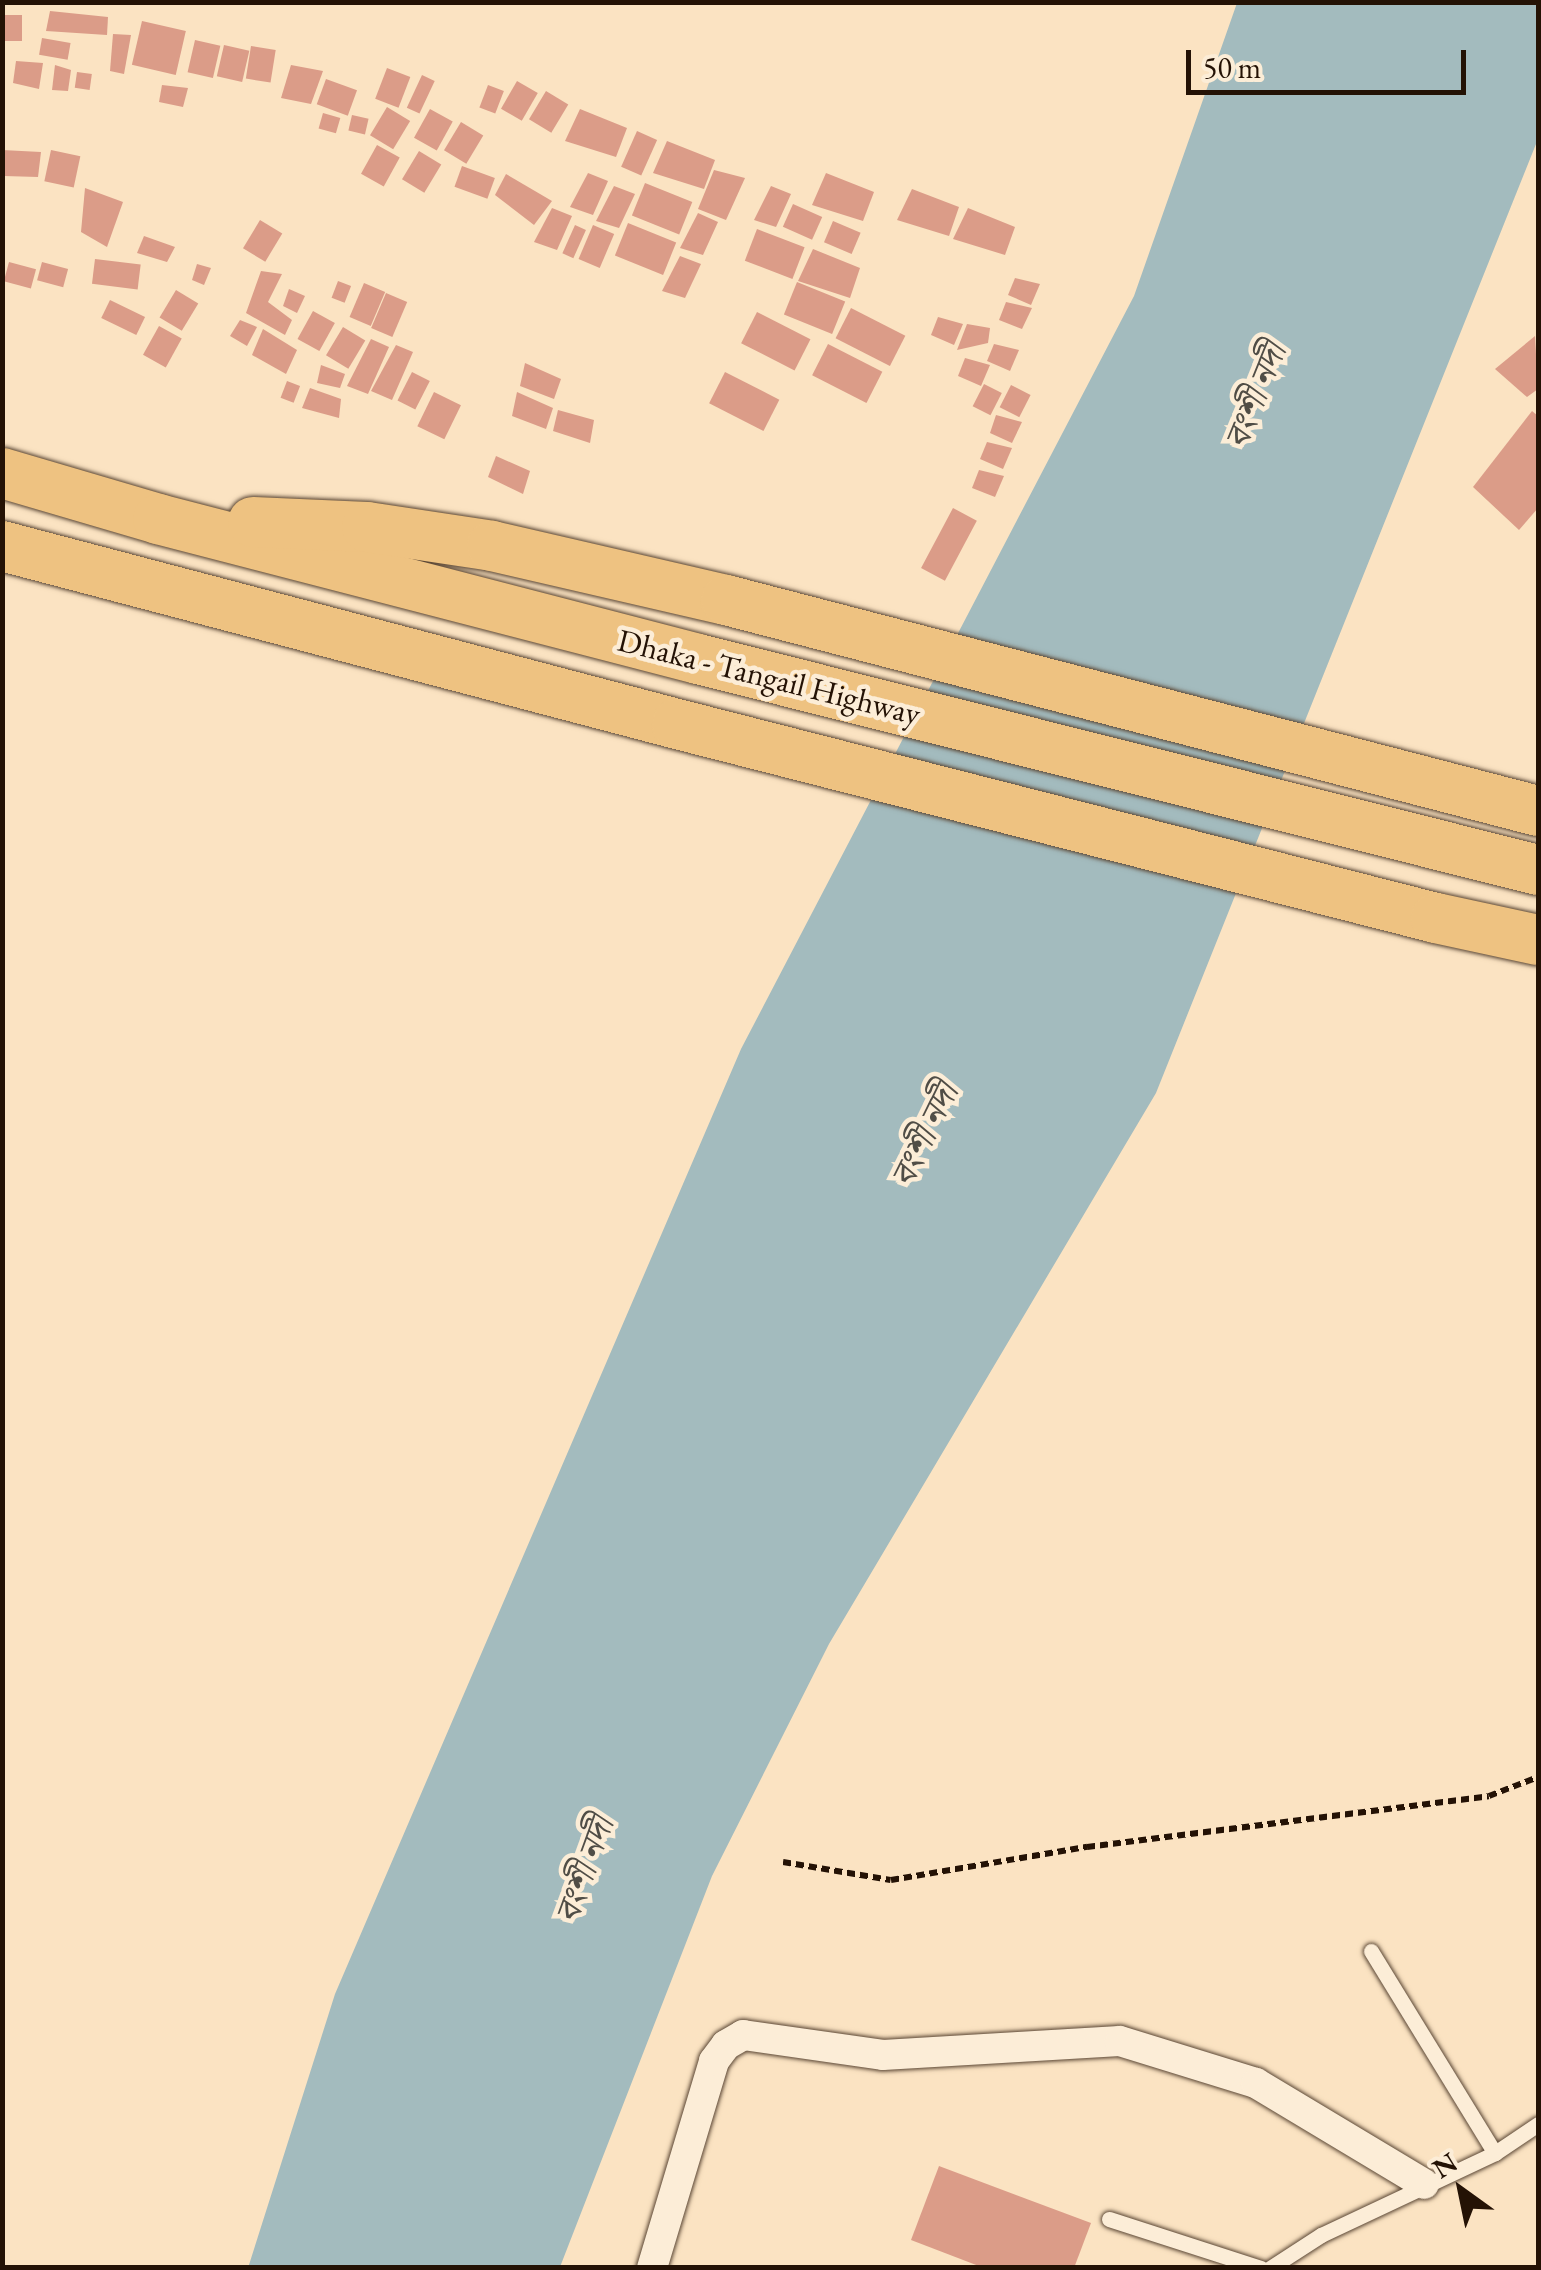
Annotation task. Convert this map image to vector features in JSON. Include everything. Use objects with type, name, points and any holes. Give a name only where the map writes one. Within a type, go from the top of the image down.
[{"type":"highway","name":"Dhaka - Tangail Highway","points":[[2,473],[158,518],[698,659],[1538,870]]},
{"type":"highway","points":[[158,518],[367,527],[492,546],[726,600],[1538,811]]},
{"type":"highway","name":"Dhaka - Tangail Highway","points":[[2,546],[677,724],[1436,918],[1538,940]]},
{"type":"street","points":[[652,2268],[714,2060],[726,2044],[743,2035],[883,2054],[1120,2040],[1256,2082],[1424,2184]]},
{"type":"lane","points":[[1372,1951],[1495,2152]]},
{"type":"lane","points":[[1270,2268],[1322,2235],[1495,2152],[1538,2124]]},
{"type":"lane","points":[[1109,2219],[1261,2268]]},
{"type":"path","points":[[782,1862],[891,1880],[1087,1847],[1489,1796],[1538,1777]]},
{"type":"water","name":"বংশী নদী","points":[[1237,3],[1538,3],[1538,139],[1156,1093],[829,1644],[712,1876],[560,2267],[248,2268],[335,1994],[741,1049],[1134,296]]},
{"type":"building","points":[[50,11],[108,17],[107,35],[46,31]]},
{"type":"building","points":[[2,15],[22,15],[22,41],[2,41]]},
{"type":"building","points":[[142,21],[186,31],[176,75],[132,65]]},
{"type":"building","points":[[113,34],[131,35],[124,74],[110,71]]},
{"type":"building","points":[[42,38],[71,43],[68,60],[39,55]]},
{"type":"building","points":[[195,40],[220,46],[213,78],[188,72]]},
{"type":"building","points":[[224,45],[249,51],[242,82],[217,76]]},
{"type":"building","points":[[251,46],[276,50],[271,83],[246,79]]},
{"type":"building","points":[[16,61],[43,63],[39,89],[13,83]]},
{"type":"building","points":[[55,65],[71,70],[68,91],[52,90]]},
{"type":"building","points":[[291,65],[323,71],[311,104],[281,98]]},
{"type":"building","points":[[387,68],[410,77],[399,108],[375,99]]},
{"type":"building","points":[[77,72],[92,74],[90,90],[75,88]]},
{"type":"building","points":[[422,75],[435,81],[419,114],[407,108]]},
{"type":"building","points":[[326,79],[357,90],[348,116],[317,104]]},
{"type":"building","points":[[517,81],[538,93],[522,121],[501,109]]},
{"type":"building","points":[[162,85],[188,88],[183,107],[159,102]]},
{"type":"building","points":[[488,85],[504,91],[495,113],[479,107]]},
{"type":"building","points":[[546,91],[568,104],[551,133],[529,119]]},
{"type":"building","points":[[387,107],[410,121],[393,149],[370,135]]},
{"type":"building","points":[[430,109],[453,122],[437,150],[414,138]]},
{"type":"building","points":[[580,109],[627,128],[616,157],[565,141]]},
{"type":"building","points":[[323,113],[340,118],[336,133],[319,128]]},
{"type":"building","points":[[352,115],[369,119],[365,134],[348,131]]},
{"type":"building","points":[[461,122],[483,135],[466,164],[444,150]]},
{"type":"building","points":[[637,131],[657,140],[641,176],[621,167]]},
{"type":"building","points":[[667,141],[715,160],[704,189],[653,173]]},
{"type":"building","points":[[377,145],[400,158],[384,186],[361,174]]},
{"type":"building","points":[[2,150],[41,152],[38,177],[4,176]]},
{"type":"building","points":[[51,150],[80,156],[74,188],[44,181]]},
{"type":"building","points":[[419,151],[441,164],[424,193],[402,179]]},
{"type":"building","points":[[462,166],[495,178],[487,199],[454,187]]},
{"type":"building","points":[[714,170],[745,178],[726,220],[698,209]]},
{"type":"building","points":[[588,173],[608,181],[593,215],[570,207]]},
{"type":"building","points":[[826,173],[874,192],[863,221],[812,205]]},
{"type":"building","points":[[506,174],[552,201],[534,225],[495,195]]},
{"type":"building","points":[[645,183],[692,202],[679,235],[632,215]]},
{"type":"building","points":[[614,186],[635,194],[619,228],[596,221]]},
{"type":"building","points":[[771,186],[791,194],[776,227],[754,220]]},
{"type":"building","points":[[85,188],[123,202],[107,247],[81,232]]},
{"type":"building","points":[[912,189],[959,207],[949,236],[897,220]]},
{"type":"building","points":[[793,204],[822,217],[812,240],[783,227]]},
{"type":"building","points":[[552,208],[572,216],[557,250],[534,242]]},
{"type":"building","points":[[968,208],[1015,227],[1005,255],[953,239]]},
{"type":"building","points":[[698,213],[718,222],[703,255],[680,248]]},
{"type":"building","points":[[260,220],[282,233],[265,262],[243,248]]},
{"type":"building","points":[[833,221],[861,233],[852,254],[824,242]]},
{"type":"building","points":[[628,223],[676,242],[663,275],[615,255]]},
{"type":"building","points":[[575,225],[586,230],[573,258],[562,253]]},
{"type":"building","points":[[593,225],[614,234],[600,268],[579,259]]},
{"type":"building","points":[[757,229],[805,247],[792,279],[745,261]]},
{"type":"building","points":[[144,236],[175,247],[167,262],[137,253]]},
{"type":"building","points":[[813,249],[860,268],[850,298],[798,281]]},
{"type":"building","points":[[680,256],[701,264],[685,298],[662,291]]},
{"type":"building","points":[[95,259],[141,265],[138,289],[92,284]]},
{"type":"building","points":[[9,262],[36,269],[31,289],[4,281]]},
{"type":"building","points":[[42,262],[68,269],[63,287],[37,280]]},
{"type":"building","points":[[197,264],[211,268],[204,285],[192,280]]},
{"type":"building","points":[[261,271],[282,274],[268,302],[292,320],[285,335],[246,313]]},
{"type":"building","points":[[1015,278],[1040,284],[1031,305],[1008,295]]},
{"type":"building","points":[[338,281],[351,286],[345,303],[332,298]]},
{"type":"building","points":[[797,282],[845,301],[832,334],[784,314]]},
{"type":"building","points":[[364,283],[385,292],[371,326],[350,317]]},
{"type":"building","points":[[289,289],[305,296],[297,313],[283,306]]},
{"type":"building","points":[[176,290],[198,303],[182,331],[160,317]]},
{"type":"building","points":[[386,293],[407,302],[392,337],[371,328]]},
{"type":"building","points":[[110,300],[145,317],[136,335],[101,318]]},
{"type":"building","points":[[1006,302],[1032,308],[1022,329],[999,320]]},
{"type":"building","points":[[851,308],[905,336],[890,366],[836,338]]},
{"type":"building","points":[[313,311],[335,323],[319,351],[297,339]]},
{"type":"building","points":[[757,312],[810,339],[795,370],[741,343]]},
{"type":"building","points":[[938,317],[963,324],[954,345],[931,335]]},
{"type":"building","points":[[240,320],[257,327],[247,346],[230,336]]},
{"type":"building","points":[[967,324],[990,328],[988,343],[957,350]]},
{"type":"building","points":[[159,326],[182,339],[166,367],[143,355]]},
{"type":"building","points":[[343,327],[365,340],[348,369],[326,355]]},
{"type":"building","points":[[263,329],[297,350],[286,374],[252,355]]},
{"type":"building","points":[[1535,336],[1538,389],[1527,397],[1495,369]]},
{"type":"building","points":[[371,339],[389,347],[368,394],[347,386]]},
{"type":"building","points":[[828,344],[882,372],[866,403],[812,375]]},
{"type":"building","points":[[994,344],[1019,350],[1010,371],[987,361]]},
{"type":"building","points":[[396,345],[413,352],[392,400],[371,391]]},
{"type":"building","points":[[965,358],[990,365],[981,386],[958,376]]},
{"type":"building","points":[[525,363],[561,379],[554,399],[520,386]]},
{"type":"building","points":[[321,365],[345,374],[340,388],[317,383]]},
{"type":"building","points":[[412,372],[430,381],[415,410],[397,401]]},
{"type":"building","points":[[725,372],[779,400],[763,431],[709,403]]},
{"type":"building","points":[[287,381],[300,386],[294,403],[281,398]]},
{"type":"building","points":[[984,384],[1002,393],[990,415],[973,406]]},
{"type":"building","points":[[1011,385],[1031,395],[1019,417],[1000,407]]},
{"type":"building","points":[[310,388],[341,399],[339,418],[302,408]]},
{"type":"building","points":[[434,392],[461,405],[444,439],[417,426]]},
{"type":"building","points":[[517,392],[553,408],[546,429],[512,416]]},
{"type":"building","points":[[558,410],[594,420],[590,443],[553,431]]},
{"type":"building","points":[[1532,411],[1538,416],[1538,508],[1519,530],[1473,487]]},
{"type":"building","points":[[996,415],[1022,422],[1012,443],[990,433]]},
{"type":"building","points":[[987,442],[1012,448],[1003,469],[980,459]]},
{"type":"building","points":[[496,456],[530,471],[523,494],[488,477]]},
{"type":"building","points":[[979,470],[1004,476],[995,497],[972,488]]},
{"type":"building","points":[[953,508],[977,521],[945,581],[921,568]]},
{"type":"building","points":[[939,2166],[1091,2223],[1074,2268],[984,2268],[911,2240]]}]
